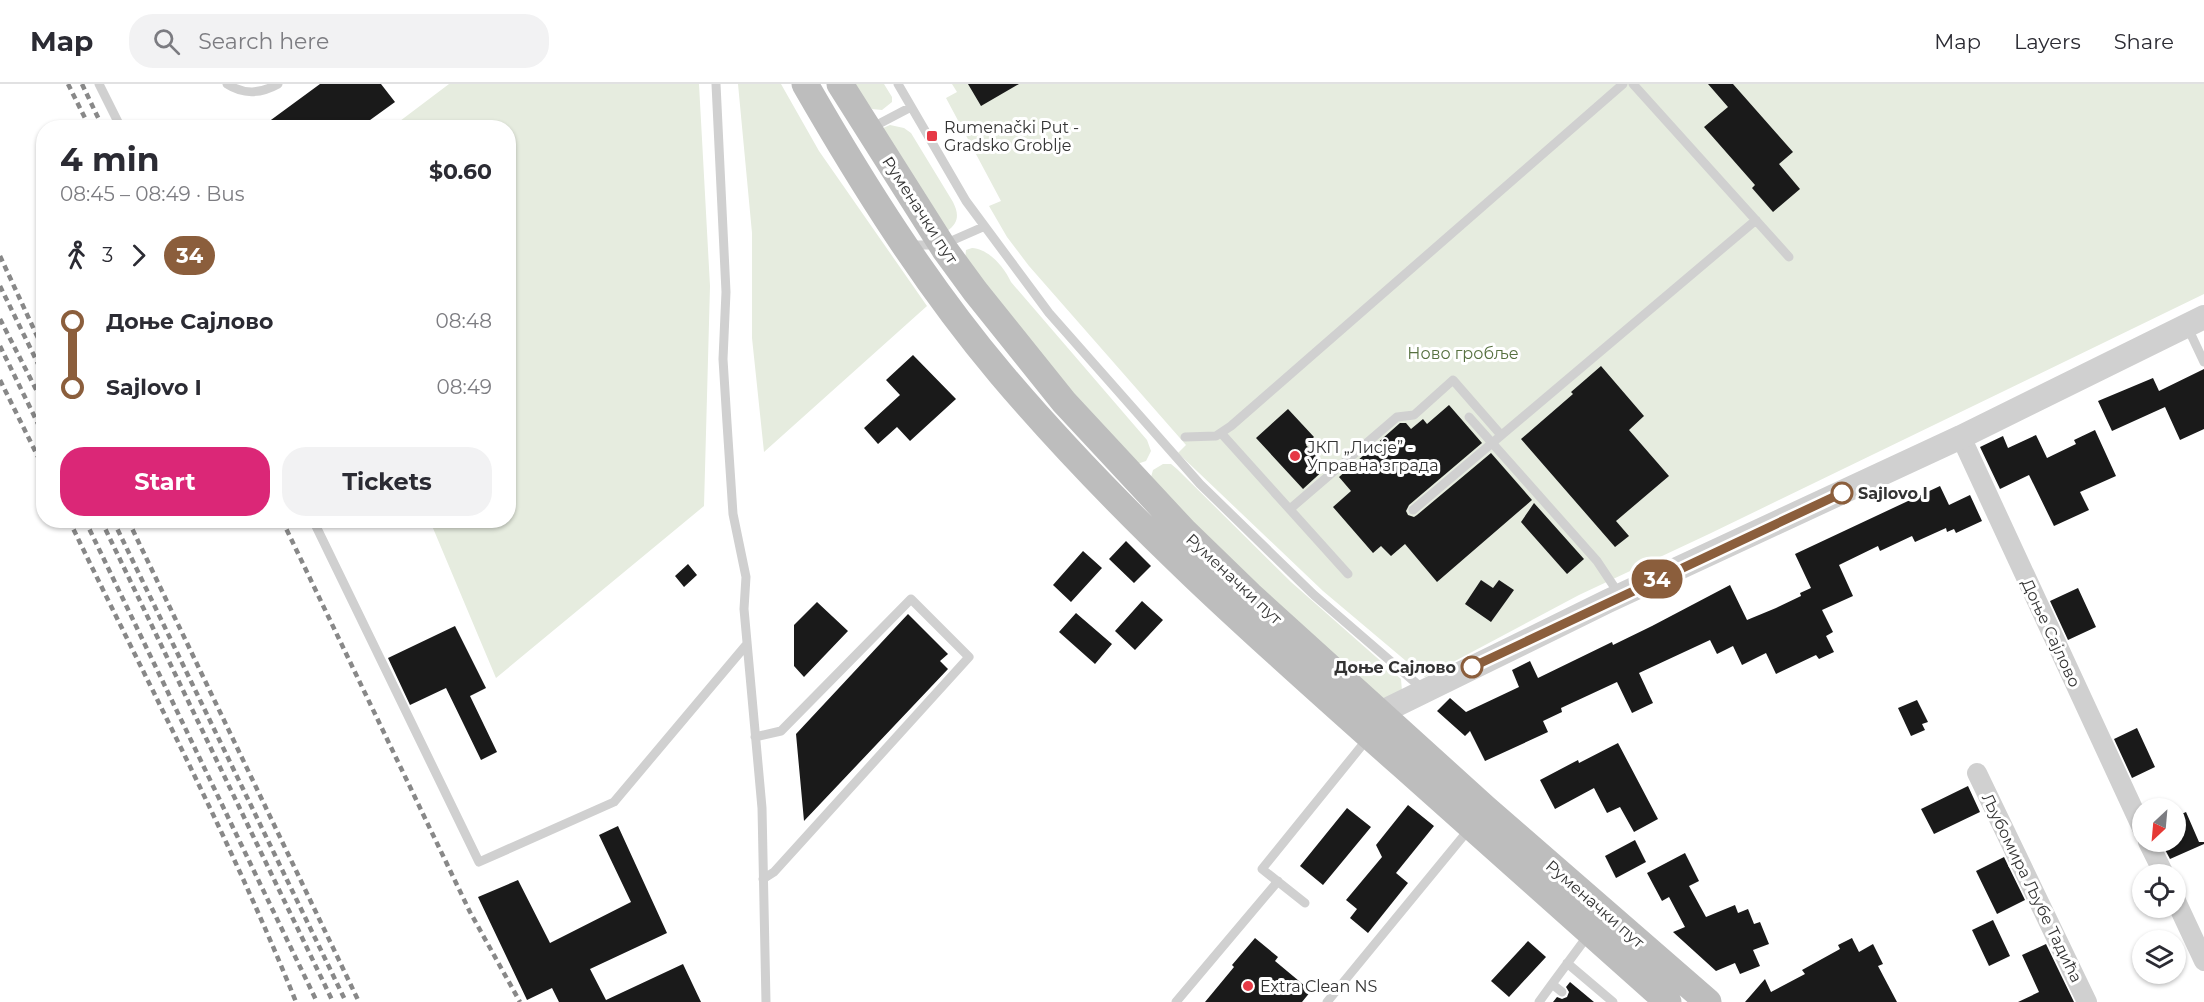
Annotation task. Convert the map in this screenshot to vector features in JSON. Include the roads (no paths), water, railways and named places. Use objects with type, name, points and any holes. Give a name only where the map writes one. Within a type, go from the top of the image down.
[{"type":"main road","name":"Руменачки пут","points":[[805,84],[905,245],[999,372],[1114,499],[1216,597],[1374,724],[1485,808],[1708,1002]]},
{"type":"main road","name":"Руменачки пут","points":[[840,84],[942,245],[975,291],[1064,402],[1142,488],[1250,595],[1471,826],[1668,1002]]},
{"type":"street","points":[[1374,724],[1424,690],[1960,437],[2195,321]]},
{"type":"street","name":"Доње Сајлово","points":[[1960,437],[2132,807]]},
{"type":"street","name":"Љубомира Љубе Тадића","points":[[1977,773],[2086,1002]]},
{"type":"street","points":[[2184,918],[2204,961]]},
{"type":"lane","points":[[99,84],[117,120]]},
{"type":"lane","points":[[227,84],[239,91],[253,93],[267,90],[278,84]]},
{"type":"lane","points":[[716,84],[726,292],[723,359],[733,514],[746,577],[744,609],[762,808],[766,1002]]},
{"type":"lane","points":[[898,84],[983,227],[1049,313],[1200,483],[1314,595],[1424,690]]},
{"type":"lane","points":[[1185,437],[1216,436],[1231,426],[1623,84]]},
{"type":"lane","points":[[1633,84],[1789,257]]},
{"type":"lane","points":[[868,130],[911,107]]},
{"type":"lane","points":[[1413,510],[1756,220]]},
{"type":"lane","points":[[905,245],[942,245],[983,227]]},
{"type":"lane","points":[[2195,321],[2204,362]]},
{"type":"lane","points":[[1290,509],[1396,417],[1414,415],[1453,380],[1502,435]]},
{"type":"lane","points":[[1469,417],[1597,561],[1621,596]]},
{"type":"lane","points":[[1221,433],[1348,574]]},
{"type":"lane","points":[[317,528],[479,862],[614,802],[747,644]]},
{"type":"lane","points":[[755,737],[782,731],[910,599],[969,657],[774,872],[763,879]]},
{"type":"lane","points":[[1305,903],[1262,869],[1374,724]]},
{"type":"lane","points":[[1327,1002],[1471,826]]},
{"type":"lane","points":[[1176,1002],[1278,881]]},
{"type":"lane","points":[[1539,1002],[1590,932]]},
{"type":"lane","points":[[1567,963],[1613,1002]]},
{"type":"lane","points":[[1552,984],[1562,992]]},
{"type":"railway","points":[[68,84],[86,120]]},
{"type":"railway","points":[[82,84],[99,120]]},
{"type":"railway","points":[[0,256],[36,334]]},
{"type":"railway","points":[[0,286],[36,360]]},
{"type":"railway","points":[[0,319],[36,389]]},
{"type":"railway","points":[[0,346],[36,420]]},
{"type":"railway","points":[[0,380],[36,453]]},
{"type":"railway","points":[[73,528],[244,880],[296,1002]]},
{"type":"railway","points":[[89,528],[317,1002]]},
{"type":"railway","points":[[105,528],[333,1002]]},
{"type":"railway","points":[[117,528],[346,1002]]},
{"type":"railway","points":[[132,528],[359,1002]]},
{"type":"railway","points":[[286,528],[470,912],[520,1002]]},
{"type":"place","name":"Rumenački Put - Gradsko Groblje","points":[[932,136]]},
{"type":"place","name":"ЈКП „Лисје” - Управна зграда","points":[[1295,456]]},
{"type":"place","name":"Sajlovo I","points":[[1842,493]]},
{"type":"place","name":"Доње Сајлово","points":[[1472,667]]},
{"type":"place","name":"Extra Clean NS","points":[[1248,986]]},
{"type":"park label","name":"Ново гробље","points":[[1463,353]]}]
